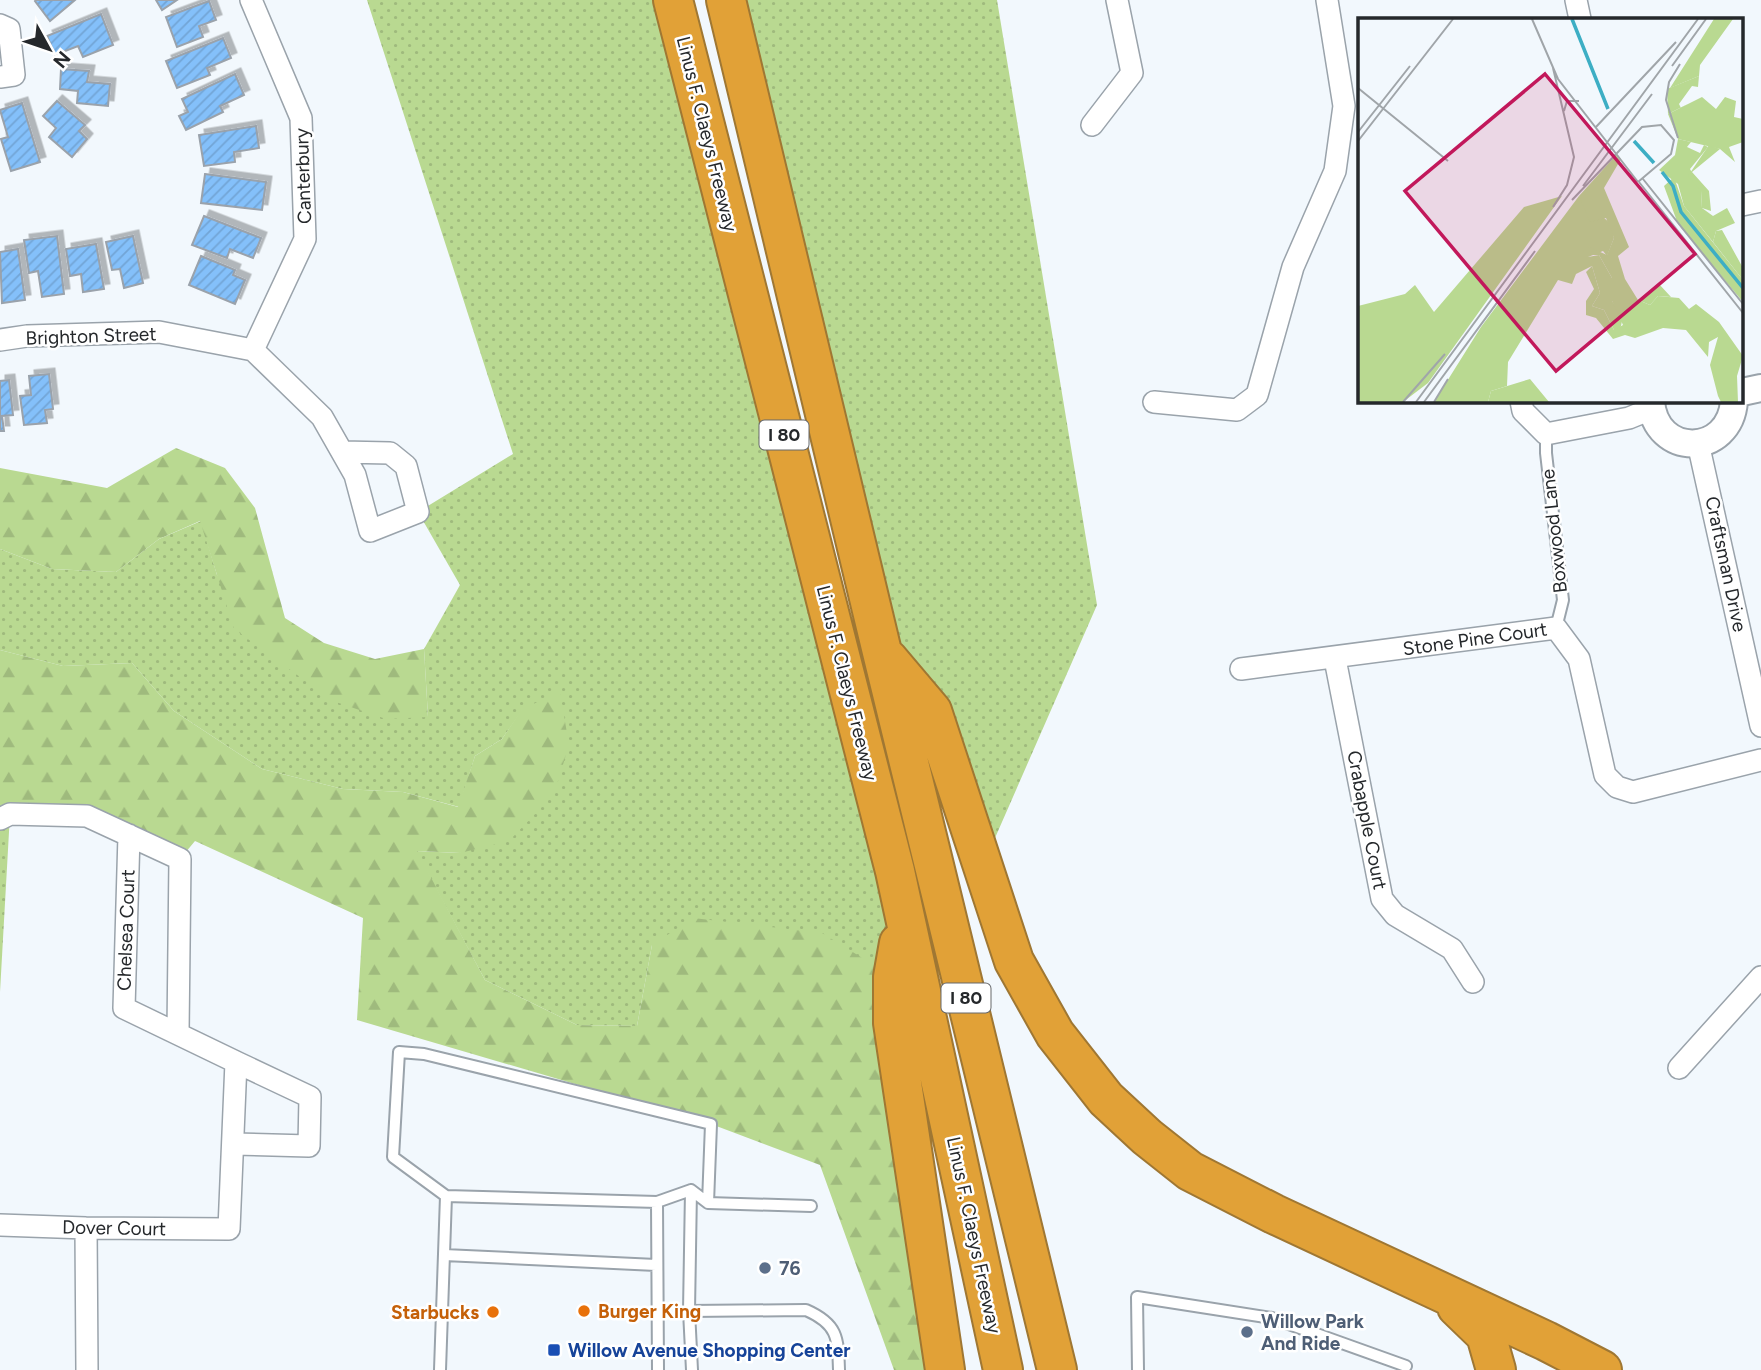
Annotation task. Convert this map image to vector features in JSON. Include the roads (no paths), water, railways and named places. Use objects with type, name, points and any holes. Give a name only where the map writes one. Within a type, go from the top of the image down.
[{"type":"highway","name":"Linus F. Claeys Freeway","points":[[673,0],[895,871],[1000,1355]]},
{"type":"highway","name":"I 80","points":[[726,0],[1053,1357]]},
{"type":"highway","points":[[882,652],[932,711],[1014,961],[1055,1034],[1106,1100],[1190,1171],[1274,1214],[1602,1370]]},
{"type":"highway","points":[[904,917],[893,976],[893,1023],[945,1370]]},
{"type":"highway","points":[[1443,1293],[1486,1335],[1496,1370]]},
{"type":"street","name":"Canterbury","points":[[251,0],[301,118],[304,239],[253,350]]},
{"type":"street","points":[[1092,125],[1132,73],[1116,0]]},
{"type":"street","points":[[1154,402],[1237,410],[1257,395],[1293,267],[1335,172],[1343,106],[1327,0]]},
{"type":"street","points":[[1576,0],[1580,18]]},
{"type":"street","points":[[0,25],[9,29],[14,75],[0,77]]},
{"type":"street","name":"Brighton Street","points":[[0,340],[159,332],[253,350]]},
{"type":"street","points":[[253,350],[322,417],[342,452]]},
{"type":"street","points":[[1521,402],[1523,411],[1546,434],[1629,418],[1651,405],[1655,420],[1665,434],[1681,442],[1698,443],[1712,439],[1724,429],[1732,416],[1734,402]]},
{"type":"street","name":"Craftsman Drive","points":[[1698,443],[1761,726]]},
{"type":"street","name":"Stone Pine Court","points":[[1241,669],[1335,659],[1556,628],[1579,659],[1605,775],[1617,787],[1633,792],[1761,760]]},
{"type":"street","name":"Crabapple Court","points":[[1335,659],[1382,899],[1395,915],[1452,949],[1473,982]]},
{"type":"street","name":"Chelsea Court","points":[[0,819],[9,814],[87,816],[180,859],[178,1032]]},
{"type":"street","name":"Chelsea Court","points":[[129,835],[124,1008],[310,1097],[309,1146],[234,1144]]},
{"type":"street","points":[[1679,1068],[1761,976]]},
{"type":"street","points":[[234,1144],[236,1062]]},
{"type":"street","name":"Dover Court","points":[[0,1225],[229,1229],[234,1144]]},
{"type":"street","points":[[86,1228],[87,1370]]},
{"type":"lane","name":"Boxwood Lane","points":[[1546,434],[1563,600],[1556,628]]},
{"type":"lane","points":[[691,1190],[657,1202],[446,1196],[393,1157],[399,1052],[425,1054],[711,1124],[708,1203]]},
{"type":"lane","points":[[691,1190],[708,1203],[811,1206]]},
{"type":"lane","points":[[691,1190],[689,1311],[692,1370]]},
{"type":"lane","points":[[440,1370],[446,1196]]},
{"type":"lane","points":[[657,1202],[659,1370]]},
{"type":"lane","points":[[444,1255],[656,1265]]},
{"type":"lane","points":[[1138,1370],[1137,1297],[1272,1318],[1406,1368]]},
{"type":"lane","points":[[689,1311],[806,1310],[823,1318],[838,1338],[839,1370]]},
{"type":"lane","points":[[1394,1370],[1406,1368]]},
{"type":"place","name":"76","points":[[765,1268]]},
{"type":"place","name":"Burger King","points":[[584,1311]]},
{"type":"place","name":"Starbucks","points":[[493,1312]]},
{"type":"place","name":"Willow Park And Ride","points":[[1247,1332]]},
{"type":"place","name":"Willow Avenue Shopping Center","points":[[554,1350]]}]
